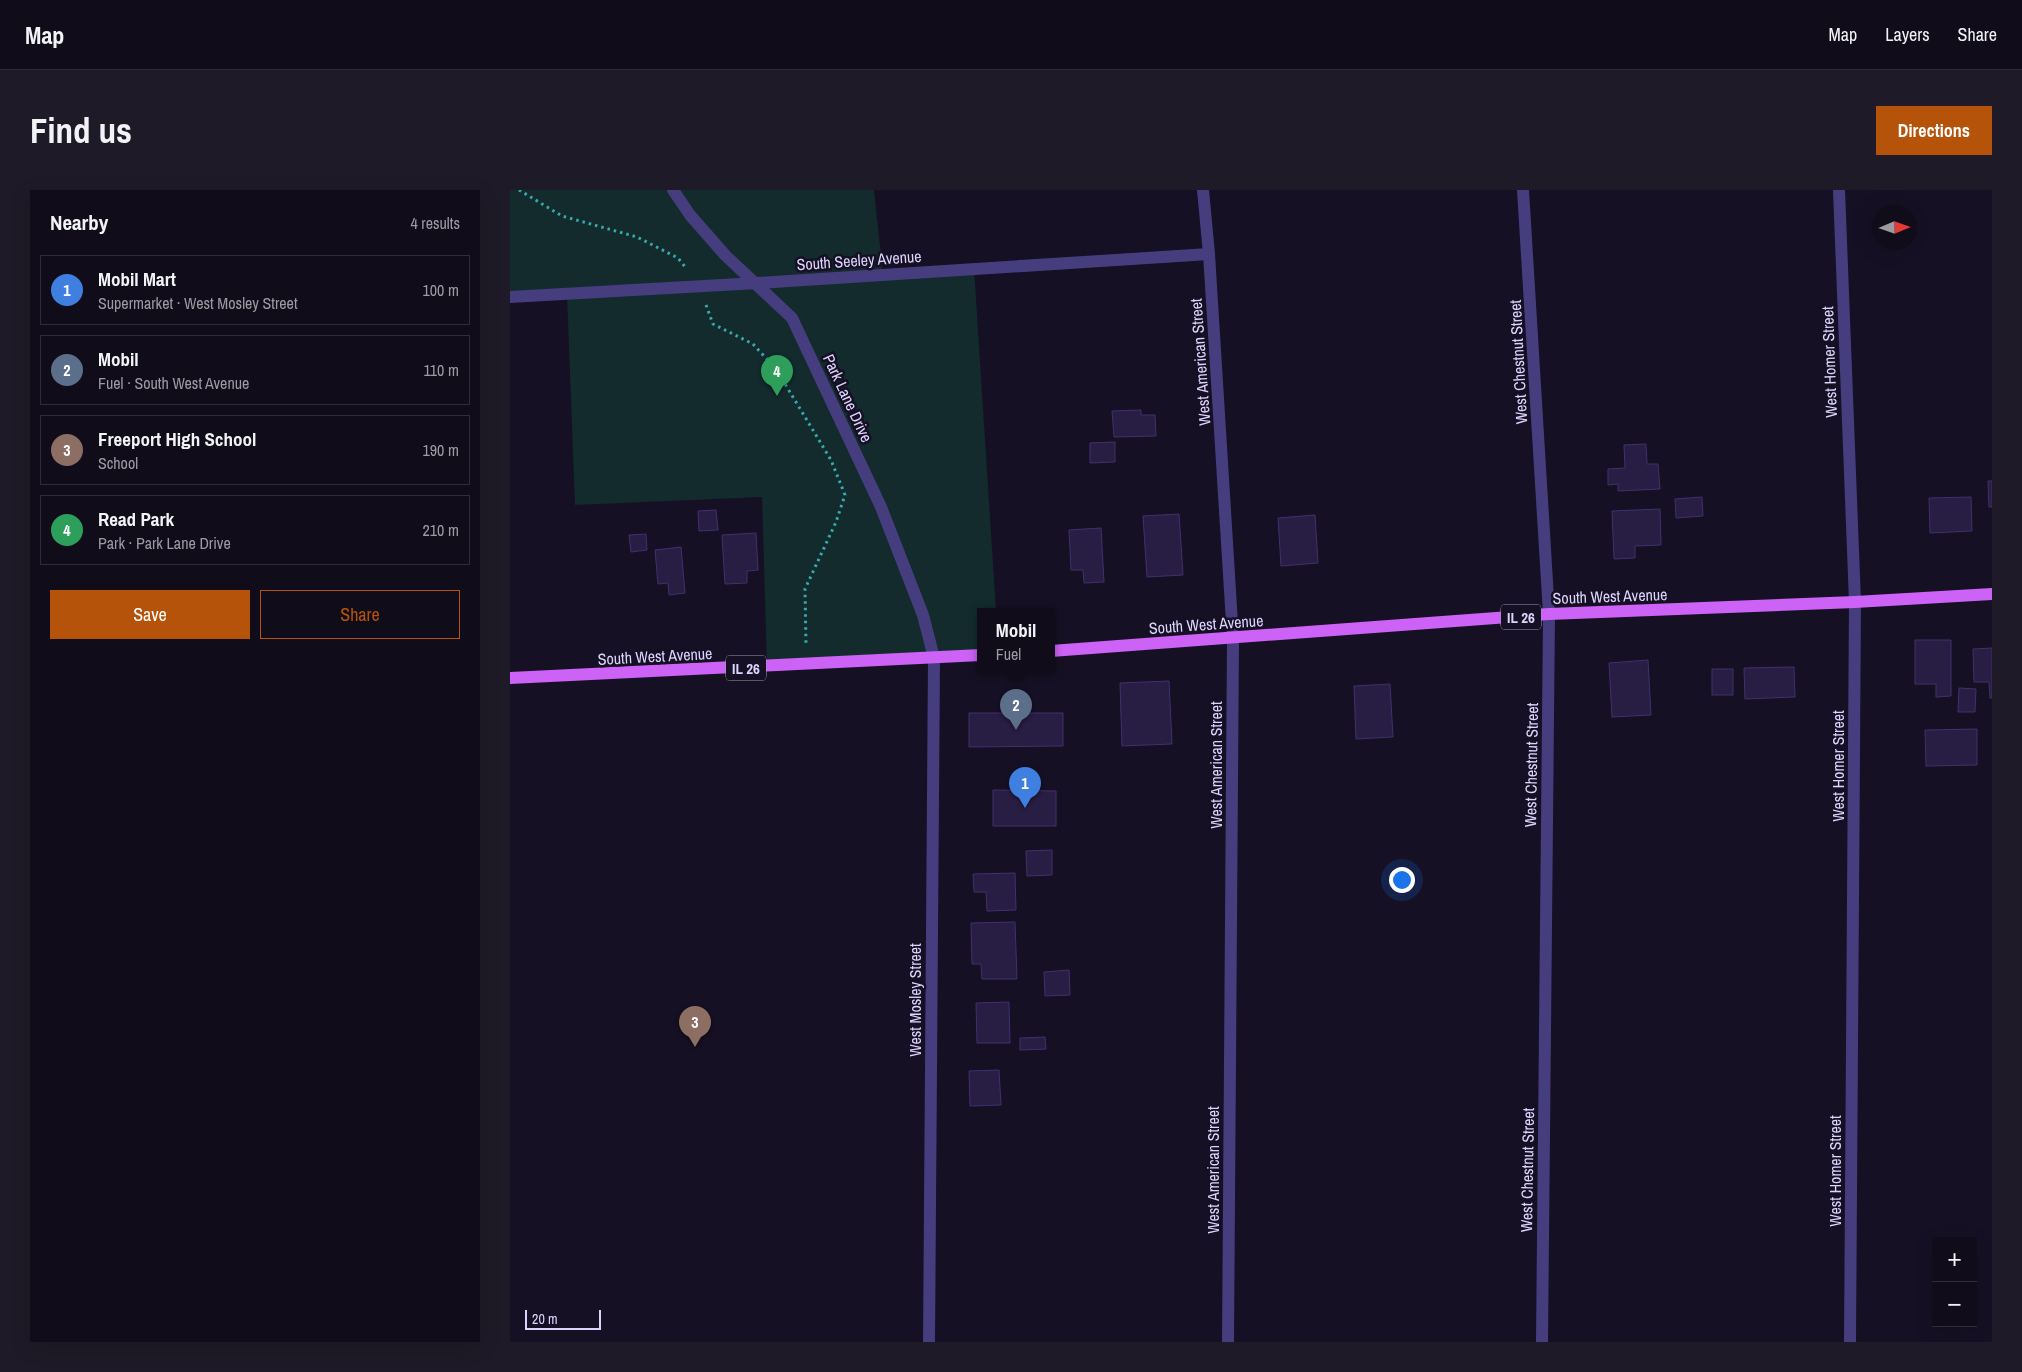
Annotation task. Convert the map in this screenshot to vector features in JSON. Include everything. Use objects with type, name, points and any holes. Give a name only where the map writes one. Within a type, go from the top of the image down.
[{"type":"main road","name":"South West Avenue","points":[[1055,651],[1549,614],[1855,602],[1992,594]]},
{"type":"main road","name":"South West Avenue","points":[[510,678],[977,655]]},
{"type":"street","name":"Park Lane Drive","points":[[673,190],[690,215],[726,255],[792,318],[881,507],[923,615],[934,658]]},
{"type":"street","name":"West American Street","points":[[1203,190],[1209,254],[1233,639],[1228,1342]]},
{"type":"street","name":"West Chestnut Street","points":[[1524,190],[1549,614],[1542,1342]]},
{"type":"street","name":"West Homer Street","points":[[1839,190],[1855,602],[1850,1342]]},
{"type":"street","name":"South Seeley Avenue","points":[[510,296],[757,283],[1209,254]]},
{"type":"street","name":"West Mosley Street","points":[[929,1342],[934,658]]},
{"type":"path","points":[[519,190],[562,216],[637,238],[678,258],[700,286],[713,324],[753,344],[776,369],[831,460],[845,495],[836,522],[805,589],[806,665]]},
{"type":"green space","points":[[510,190],[874,190],[883,274],[974,268],[996,608],[977,608],[977,655],[767,667],[762,497],[575,505],[567,294],[510,297]]},
{"type":"building","points":[[1141,410],[1141,415],[1155,415],[1156,436],[1114,437],[1112,411]]},
{"type":"building","points":[[1115,442],[1115,462],[1090,463],[1090,443]]},
{"type":"building","points":[[1646,444],[1647,464],[1658,464],[1660,489],[1618,491],[1618,484],[1608,485],[1608,469],[1625,468],[1624,445]]},
{"type":"building","points":[[1988,481],[1992,481],[1992,507],[1989,507]]},
{"type":"building","points":[[1702,497],[1703,516],[1676,518],[1675,499]]},
{"type":"building","points":[[1971,497],[1972,531],[1930,533],[1929,498]]},
{"type":"building","points":[[1660,509],[1661,545],[1635,546],[1635,558],[1614,559],[1612,511]]},
{"type":"building","points":[[716,510],[718,530],[699,531],[698,511]]},
{"type":"building","points":[[1179,514],[1183,575],[1147,577],[1143,516]]},
{"type":"building","points":[[1315,515],[1318,563],[1281,566],[1278,518]]},
{"type":"building","points":[[1101,528],[1104,582],[1084,583],[1083,570],[1071,570],[1069,530]]},
{"type":"building","points":[[756,533],[758,570],[747,571],[747,583],[725,584],[722,535]]},
{"type":"building","points":[[646,534],[647,550],[631,552],[629,535]]},
{"type":"building","points":[[681,547],[685,593],[669,595],[668,583],[658,584],[655,550]]},
{"type":"building","points":[[1915,640],[1951,640],[1951,696],[1936,697],[1936,684],[1915,684]]},
{"type":"building","points":[[1992,648],[1992,698],[1990,698],[1989,682],[1974,682],[1973,649]]},
{"type":"building","points":[[1648,660],[1651,715],[1612,717],[1609,663]]},
{"type":"building","points":[[1794,667],[1795,697],[1745,699],[1744,668]]},
{"type":"building","points":[[1712,669],[1733,669],[1733,695],[1712,695]]},
{"type":"building","points":[[1169,681],[1172,744],[1122,746],[1120,683]]},
{"type":"building","points":[[1390,684],[1393,737],[1356,739],[1354,686]]},
{"type":"building","points":[[1959,688],[1976,689],[1975,712],[1958,712]]},
{"type":"building","points":[[969,713],[1063,713],[1063,746],[969,747]]},
{"type":"building","points":[[1977,729],[1977,765],[1926,766],[1925,730]]},
{"type":"building","points":[[993,790],[1056,791],[1056,826],[993,826]]},
{"type":"building","points":[[1052,850],[1052,875],[1027,876],[1026,851]]},
{"type":"building","points":[[1015,873],[1016,910],[987,911],[986,892],[974,892],[973,874]]},
{"type":"building","points":[[1015,922],[1017,979],[982,979],[981,964],[972,964],[971,923]]},
{"type":"building","points":[[1069,970],[1070,995],[1045,996],[1044,972]]},
{"type":"building","points":[[1009,1002],[1010,1043],[977,1043],[976,1003]]},
{"type":"building","points":[[1045,1037],[1046,1049],[1020,1050],[1020,1038]]},
{"type":"building","points":[[999,1070],[1001,1105],[970,1106],[969,1071]]},
{"type":"place","name":"Read Park","points":[[777,396]]},
{"type":"place","name":"Mobil","points":[[1016,730]]},
{"type":"place","name":"Mobil Mart","points":[[1025,808]]},
{"type":"place","name":"Freeport High School","points":[[695,1047]]}]
